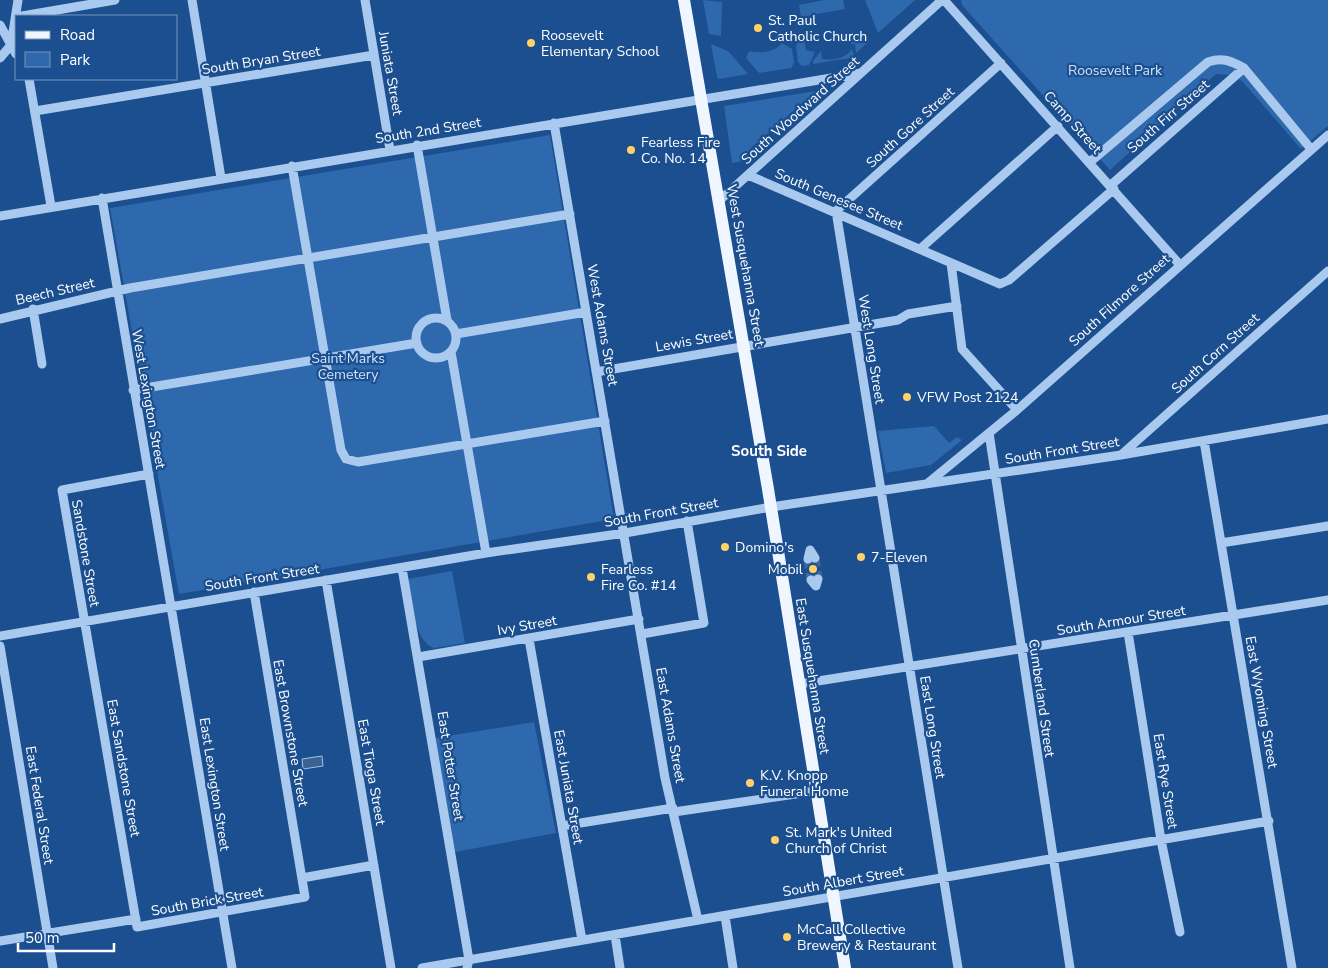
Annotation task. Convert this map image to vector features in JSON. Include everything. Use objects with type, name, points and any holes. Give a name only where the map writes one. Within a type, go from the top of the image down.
[{"type":"main road","name":"West Susquehanna Street","points":[[684,0],[720,200],[771,507]]},
{"type":"main road","name":"East Susquehanna Street","points":[[771,507],[845,968]]},
{"type":"street","points":[[18,0],[18,15]]},
{"type":"street","points":[[29,15],[115,0]]},
{"type":"street","points":[[192,0],[221,178]]},
{"type":"street","name":"Juniata Street","points":[[365,0],[390,150]]},
{"type":"street","name":"Camp Street","points":[[943,0],[1058,126],[1180,265]]},
{"type":"street","name":"South Woodward Street","points":[[720,200],[943,0]]},
{"type":"street","points":[[0,25],[15,52]]},
{"type":"street","points":[[0,58],[11,45],[15,29]]},
{"type":"street","name":"South Bryan Street","points":[[35,111],[374,56]]},
{"type":"street","points":[[1090,162],[1208,62],[1220,58],[1229,60],[1244,68],[1311,149]]},
{"type":"street","name":"South Gore Street","points":[[836,211],[1001,63]]},
{"type":"street","name":"South Firr Street","points":[[1000,284],[1009,280],[1244,68]]},
{"type":"street","name":"South 2nd Street","points":[[0,216],[417,145],[862,73]]},
{"type":"street","points":[[29,80],[52,206]]},
{"type":"street","name":"West Adams Street","points":[[554,123],[625,532]]},
{"type":"street","points":[[920,249],[1058,126]]},
{"type":"street","name":"South Filmore Street","points":[[927,484],[1017,410],[1328,135]]},
{"type":"street","points":[[417,145],[447,320],[452,325],[456,334],[456,344],[451,352],[443,357],[430,357],[424,354],[417,343],[418,330],[427,320],[434,318],[447,320]]},
{"type":"street","points":[[292,166],[341,450],[346,459],[358,462],[605,421]]},
{"type":"street","name":"South Genesee Street","points":[[748,175],[836,211],[1000,284]]},
{"type":"street","name":"West Lexington Street","points":[[102,198],[116,290],[171,605]]},
{"type":"street","name":"West Long Street","points":[[836,211],[882,490]]},
{"type":"street","name":"Beech Street","points":[[0,319],[33,309],[116,290],[570,214]]},
{"type":"street","points":[[951,263],[962,349],[1017,410]]},
{"type":"street","name":"South Corn Street","points":[[1121,455],[1328,271]]},
{"type":"street","name":"Lewis Street","points":[[596,372],[898,320],[908,314],[957,306]]},
{"type":"street","points":[[33,309],[42,364]]},
{"type":"street","points":[[456,334],[586,312]]},
{"type":"street","points":[[134,390],[417,343]]},
{"type":"street","points":[[451,352],[486,553]]},
{"type":"street","name":"South Front Street","points":[[0,636],[171,605],[486,553],[771,507],[1121,455],[1328,419]]},
{"type":"street","name":"Cumberland Street","points":[[989,433],[1070,968]]},
{"type":"street","name":"East Wyoming Street","points":[[1204,441],[1269,821],[1292,968]]},
{"type":"street","name":"Sandstone Street","points":[[84,621],[62,490],[149,474]]},
{"type":"street","name":"East Long Street","points":[[882,490],[958,968]]},
{"type":"street","points":[[642,634],[704,623],[687,522]]},
{"type":"street","points":[[1221,543],[1328,526]]},
{"type":"street","name":"East Adams Street","points":[[625,532],[666,778],[698,920]]},
{"type":"street","name":"East Potter Street","points":[[402,568],[468,964]]},
{"type":"street","name":"East Tioga Street","points":[[326,580],[392,968]]},
{"type":"street","name":"East Brownstone Street","points":[[254,592],[302,878]]},
{"type":"street","name":"South Armour Street","points":[[799,684],[1328,600]]},
{"type":"street","name":"East Lexington Street","points":[[171,605],[232,968]]},
{"type":"street","name":"Ivy Street","points":[[418,657],[639,619]]},
{"type":"street","name":"East Sandstone Street","points":[[84,621],[136,919]]},
{"type":"street","name":"East Rye Street","points":[[1128,632],[1161,840],[1180,932]]},
{"type":"street","name":"East Juniata Street","points":[[529,639],[582,940]]},
{"type":"street","name":"East Federal Street","points":[[0,646],[53,968]]},
{"type":"street","points":[[562,826],[816,791]]},
{"type":"street","name":"South Albert Street","points":[[422,968],[468,964],[582,940],[1269,821]]},
{"type":"street","points":[[302,878],[374,865]]},
{"type":"street","name":"South Brick Street","points":[[0,941],[136,919],[137,927],[305,897],[302,878]]},
{"type":"street","points":[[725,916],[733,968]]},
{"type":"street","points":[[615,935],[620,968]]},
{"type":"green space","points":[[703,0],[722,2],[721,36],[709,34]]},
{"type":"green space","points":[[824,0],[843,0],[845,9],[801,17],[799,5]]},
{"type":"green space","points":[[865,0],[915,0],[878,33]]},
{"type":"green space","name":"Roosevelt Park","points":[[961,0],[1328,0],[1328,126],[1301,149],[1242,81],[1232,75],[1216,74],[1110,170],[962,5]]},
{"type":"green space","points":[[861,33],[869,41],[856,53],[855,44],[851,44],[849,34]]},
{"type":"green space","points":[[804,38],[806,50],[815,52],[809,65],[802,66],[798,62],[796,46],[800,39]]},
{"type":"green space","points":[[782,43],[792,49],[794,63],[791,68],[759,73],[746,58],[749,51],[767,52]]},
{"type":"green space","points":[[711,44],[728,51],[748,74],[719,79],[717,77]]},
{"type":"green space","points":[[852,49],[854,55],[850,58],[813,64],[813,61],[821,51],[822,59],[831,60],[843,57]]},
{"type":"green space","points":[[816,91],[751,148],[745,161],[732,163],[724,106]]},
{"type":"green space","name":"Saint Marks Cemetery","points":[[550,135],[614,519],[179,594],[110,208]]},
{"type":"green space","points":[[934,426],[949,443],[957,437],[962,440],[931,465],[886,473],[878,431]]},
{"type":"green space","points":[[452,571],[465,643],[434,648],[427,644],[418,628],[412,607],[408,579]]},
{"type":"green space","points":[[534,722],[556,833],[455,852],[435,738]]},
{"type":"shaded area","points":[[322,756],[323,766],[303,769],[302,759]]},
{"type":"tunnel","points":[[815,558],[818,579]]},
{"type":"tunnel","points":[[808,559],[811,580]]},
{"type":"place","name":"St. Paul Catholic Church","points":[[758,28]]},
{"type":"place","name":"Roosevelt Elementary School","points":[[531,43]]},
{"type":"place","name":"Fearless Fire Co. No. 14","points":[[631,150]]},
{"type":"place","name":"VFW Post 2124","points":[[907,397]]},
{"type":"place","name":"Domino's","points":[[725,547]]},
{"type":"place","name":"7-Eleven","points":[[861,557]]},
{"type":"place","name":"Mobil","points":[[813,569]]},
{"type":"place","name":"Fearless Fire Co. #14","points":[[591,577]]},
{"type":"place","name":"K.V. Knopp Funeral Home","points":[[750,783]]},
{"type":"place","name":"St. Mark's United Church of Christ","points":[[775,840]]},
{"type":"place","name":"McCall Collective Brewery & Restaurant","points":[[787,937]]},
{"type":"district","name":"South Side","points":[[769,451]]}]
